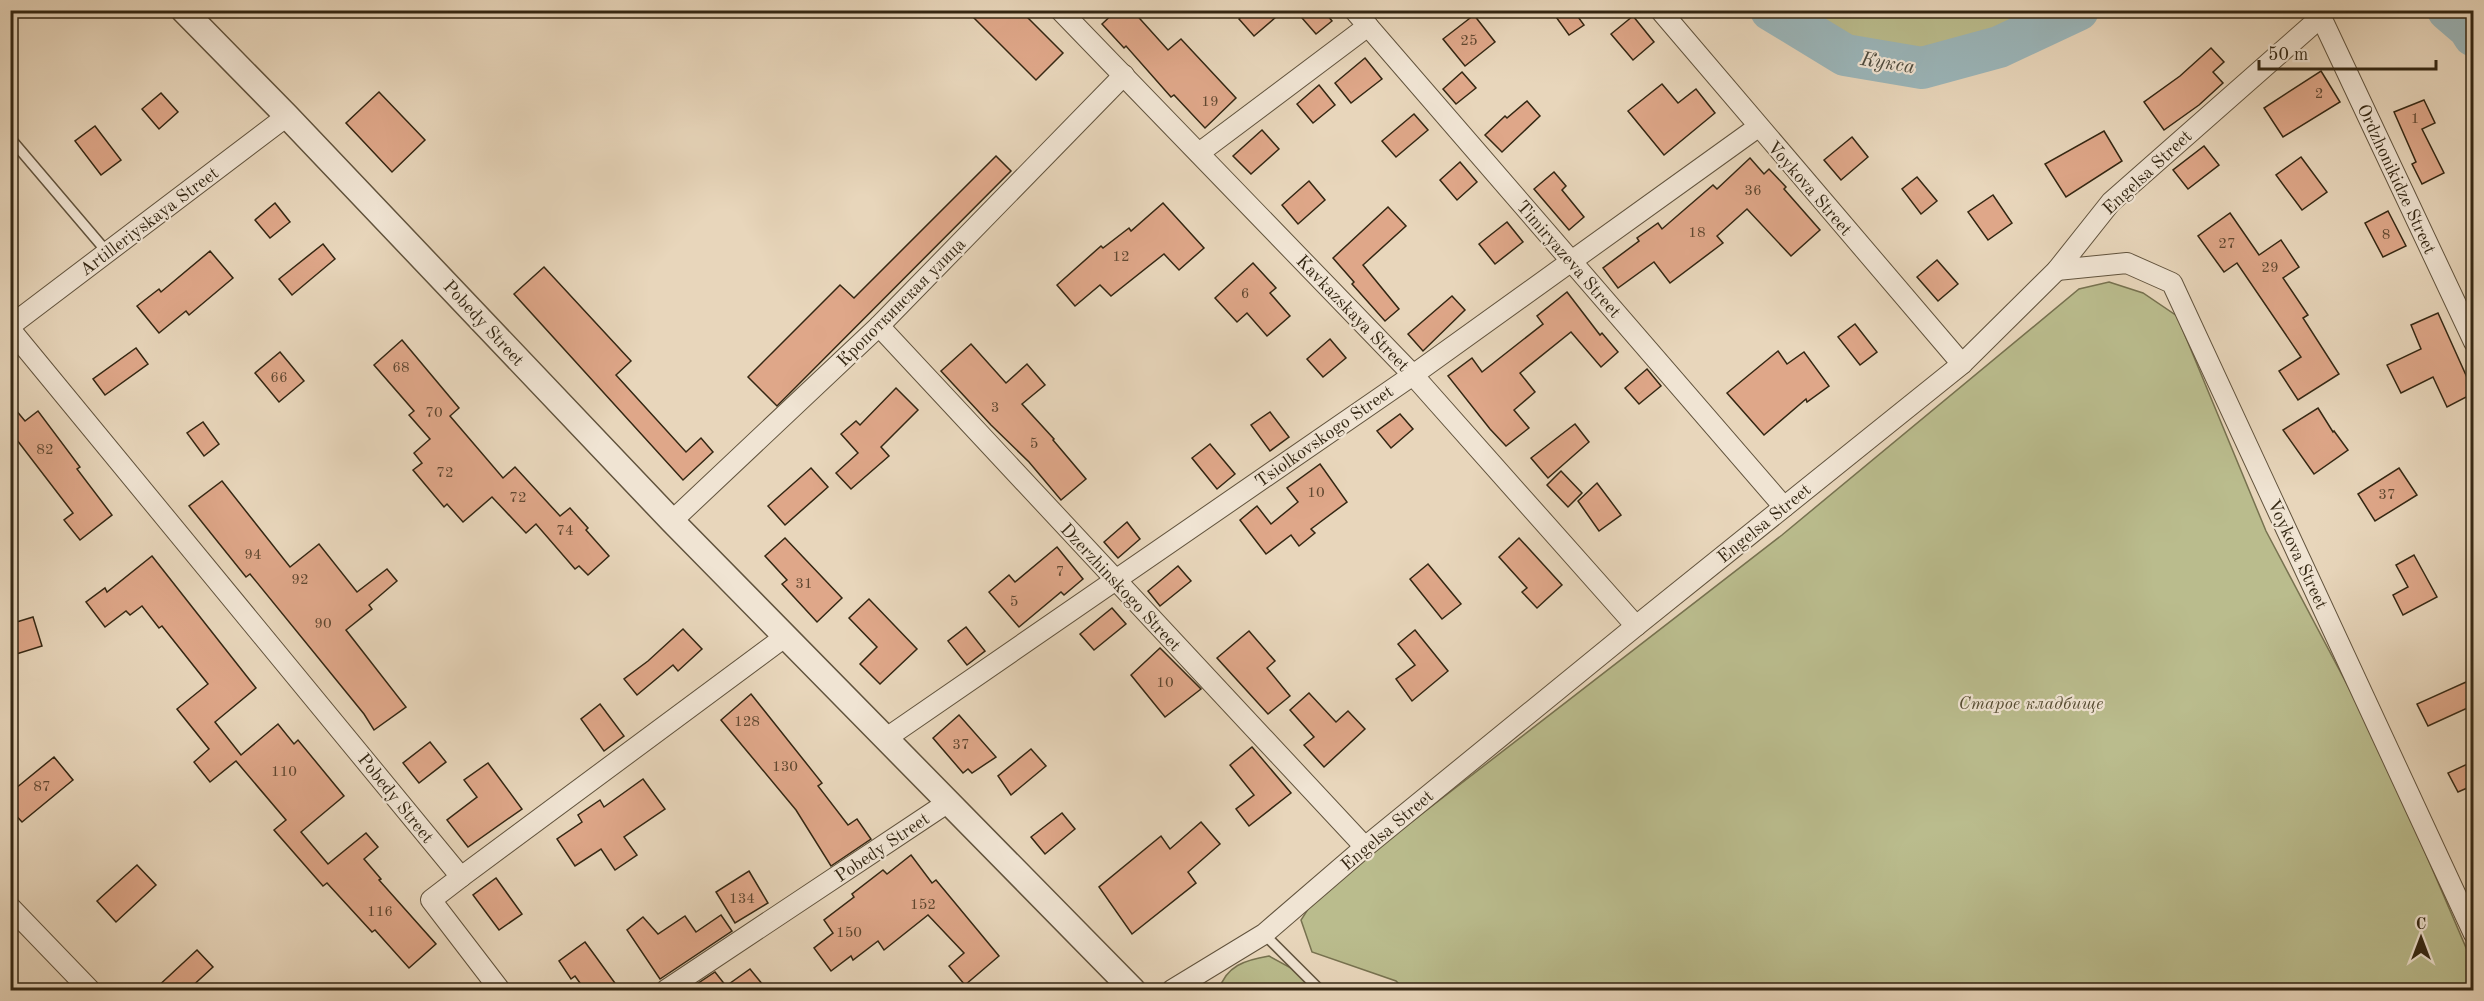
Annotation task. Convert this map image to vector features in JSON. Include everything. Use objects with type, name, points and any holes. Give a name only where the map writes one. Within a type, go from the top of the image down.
[{"type":"street","name":"Pobedy Street","points":[[183,10],[287,116],[672,521],[1126,988]]},
{"type":"street","name":"Kavkazskaya Street","points":[[1060,10],[1413,375],[1636,626]]},
{"type":"street","name":"Timiryazeva Street","points":[[1354,10],[1784,507]]},
{"type":"street","name":"Voykova Street","points":[[1660,10],[1962,364]]},
{"type":"street","name":"Engelsa Street","points":[[1172,990],[1264,934],[1365,847],[1962,364],[2057,270],[2111,202],[2321,14]]},
{"type":"street","name":"Ordzhonikidze Street","points":[[2321,14],[2474,342]]},
{"type":"street","points":[[1199,153],[1368,26]]},
{"type":"street","name":"Кропоткинская улица","points":[[672,521],[879,327],[1124,75]]},
{"type":"street","name":"Artilleriyskaya Street","points":[[10,328],[287,116]]},
{"type":"street","name":"Tsiolkovskogo Street","points":[[885,739],[1116,582],[1413,375],[1758,127]]},
{"type":"street","name":"Voykova Street","points":[[2057,270],[2127,263],[2172,283],[2466,898],[2474,934]]},
{"type":"street","name":"Dzerzhinskogo Street","points":[[879,327],[1365,847]]},
{"type":"street","name":"Pobedy Street","points":[[10,328],[461,877]]},
{"type":"street","points":[[500,990],[431,900],[786,636]]},
{"type":"street","name":"Pobedy Street","points":[[666,990],[947,803]]},
{"type":"street","points":[[10,907],[90,990]]},
{"type":"lane","points":[[10,138],[107,252]]},
{"type":"lane","points":[[1264,934],[1320,990]]},
{"type":"green space","points":[[1790,11],[2052,11],[1992,42],[1923,55],[1858,46]]},
{"type":"green space","name":"Старое кладбище","points":[[2109,282],[2143,293],[2177,316],[2266,531],[2380,747],[2473,964],[2473,990],[1405,990],[1396,981],[1312,952],[1301,920],[1317,895],[1782,535],[2079,289]]},
{"type":"green space","points":[[1269,956],[1291,968],[1313,990],[1219,990],[1226,975],[1232,970],[1244,962]]},
{"type":"building","points":[[966,10],[1020,10],[1063,53],[1036,80]]},
{"type":"building","points":[[1117,10],[1132,10],[1168,50],[1181,39],[1236,98],[1205,128],[1174,95],[1171,97],[1126,46],[1124,48],[1102,24]]},
{"type":"building","points":[[1248,10],[1284,10],[1254,36],[1239,19]]},
{"type":"building","points":[[1295,10],[1323,10],[1332,21],[1316,34]]},
{"type":"building","points":[[1551,10],[1573,10],[1584,25],[1569,35]]},
{"type":"building","points":[[1474,15],[1495,42],[1465,66],[1443,39]]},
{"type":"building","points":[[1633,16],[1654,42],[1633,60],[1611,34]]},
{"type":"building","points":[[2211,48],[2224,62],[2213,72],[2223,83],[2199,105],[2164,130],[2144,102],[2180,76]]},
{"type":"building","points":[[1365,58],[1382,79],[1351,103],[1335,83]]},
{"type":"building","points":[[2321,71],[2340,102],[2283,137],[2264,108]]},
{"type":"building","points":[[1462,72],[1476,88],[1456,104],[1443,89]]},
{"type":"building","points":[[1662,84],[1678,103],[1696,89],[1715,113],[1664,155],[1628,111]]},
{"type":"building","points":[[1319,85],[1335,105],[1313,123],[1297,104]]},
{"type":"building","points":[[379,92],[425,140],[392,172],[346,123]]},
{"type":"building","points":[[161,93],[178,112],[159,129],[142,109]]},
{"type":"building","points":[[2424,100],[2435,123],[2422,129],[2444,173],[2422,184],[2412,164],[2416,162],[2394,112]]},
{"type":"building","points":[[1527,101],[1540,116],[1502,152],[1485,135],[1505,116],[1507,118]]},
{"type":"building","points":[[1414,114],[1428,130],[1396,157],[1382,141]]},
{"type":"building","points":[[95,126],[121,160],[101,175],[75,141]]},
{"type":"building","points":[[1262,130],[1279,149],[1251,174],[1233,156]]},
{"type":"building","points":[[2104,131],[2122,161],[2066,197],[2045,164]]},
{"type":"building","points":[[1852,137],[1868,157],[1841,180],[1824,160]]},
{"type":"building","points":[[2204,146],[2219,165],[2188,189],[2173,170]]},
{"type":"building","points":[[996,156],[1011,171],[777,406],[748,377],[840,285],[854,298]]},
{"type":"building","points":[[2301,157],[2327,192],[2302,210],[2276,175]]},
{"type":"building","points":[[1750,158],[1764,174],[1769,169],[1820,230],[1791,256],[1747,209],[1717,236],[1723,243],[1670,283],[1654,262],[1618,288],[1603,268],[1639,241],[1637,238],[1658,223],[1662,229],[1713,185],[1717,189]]},
{"type":"building","points":[[1460,162],[1477,182],[1457,200],[1440,180]]},
{"type":"building","points":[[1554,172],[1566,186],[1562,190],[1584,217],[1569,230],[1534,189]]},
{"type":"building","points":[[1917,177],[1937,201],[1921,214],[1902,189]]},
{"type":"building","points":[[1309,181],[1325,200],[1298,224],[1282,205]]},
{"type":"building","points":[[1993,195],[2012,223],[1988,240],[1968,212]]},
{"type":"building","points":[[275,203],[290,222],[270,238],[255,220]]},
{"type":"building","points":[[1163,203],[1204,248],[1179,270],[1164,254],[1111,296],[1100,285],[1075,306],[1057,285],[1101,246],[1103,248],[1129,228],[1131,231]]},
{"type":"building","points":[[1388,207],[1406,226],[1363,265],[1399,309],[1385,321],[1352,284],[1354,282],[1333,258]]},
{"type":"building","points":[[2388,211],[2406,246],[2383,257],[2365,223]]},
{"type":"building","points":[[2230,213],[2259,255],[2281,240],[2299,267],[2283,278],[2308,315],[2303,318],[2339,374],[2298,400],[2279,371],[2301,357],[2237,263],[2224,272],[2198,236]]},
{"type":"building","points":[[1507,222],[1523,242],[1495,264],[1479,244]]},
{"type":"building","points":[[323,244],[335,259],[292,295],[279,279]]},
{"type":"building","points":[[210,251],[233,278],[189,315],[186,311],[159,333],[137,306],[159,289],[161,292]]},
{"type":"building","points":[[1937,260],[1958,284],[1938,301],[1917,277]]},
{"type":"building","points":[[1253,263],[1276,288],[1270,293],[1290,316],[1267,336],[1247,313],[1237,322],[1215,298]]},
{"type":"building","points":[[544,267],[631,361],[616,375],[686,452],[701,438],[713,452],[683,480],[514,294]]},
{"type":"building","points":[[1567,292],[1600,335],[1602,333],[1618,352],[1601,367],[1571,332],[1520,373],[1535,392],[1514,410],[1529,428],[1506,446],[1448,376],[1472,358],[1482,372],[1543,324],[1537,316]]},
{"type":"building","points":[[1452,296],[1465,310],[1423,351],[1408,334]]},
{"type":"building","points":[[2438,313],[2474,393],[2447,407],[2433,377],[2401,393],[2387,365],[2421,349],[2411,325]]},
{"type":"building","points":[[1855,324],[1877,352],[1860,365],[1838,337]]},
{"type":"building","points":[[1330,339],[1346,358],[1323,377],[1307,359]]},
{"type":"building","points":[[402,340],[459,408],[450,416],[503,478],[515,467],[560,516],[570,508],[588,528],[586,530],[609,556],[588,575],[579,566],[575,569],[536,524],[526,533],[492,497],[463,522],[447,504],[444,507],[413,470],[422,463],[414,453],[430,439],[409,415],[414,411],[374,365]]},
{"type":"building","points":[[971,344],[1006,383],[1027,364],[1045,385],[1022,404],[1086,479],[1061,500],[1029,462],[941,371]]},
{"type":"building","points":[[136,348],[148,364],[105,395],[93,379]]},
{"type":"building","points":[[1778,351],[1787,364],[1804,352],[1829,386],[1807,402],[1806,399],[1764,435],[1727,393]]},
{"type":"building","points":[[280,352],[304,381],[279,402],[255,373]]},
{"type":"building","points":[[1647,369],[1661,386],[1639,404],[1625,388]]},
{"type":"building","points":[[896,388],[918,410],[881,447],[889,456],[851,489],[836,473],[858,453],[841,434],[856,421],[860,425]]},
{"type":"building","points":[[10,403],[25,421],[38,411],[80,467],[77,469],[112,515],[80,540],[64,520],[73,513],[10,431]]},
{"type":"building","points":[[2318,408],[2348,450],[2314,474],[2283,430]]},
{"type":"building","points":[[1270,412],[1289,437],[1270,451],[1251,425]]},
{"type":"building","points":[[1400,414],[1413,429],[1391,448],[1377,431]]},
{"type":"building","points":[[203,422],[219,444],[204,456],[187,433]]},
{"type":"building","points":[[1575,424],[1589,442],[1548,478],[1531,458]]},
{"type":"building","points":[[1210,444],[1235,474],[1217,489],[1192,458]]},
{"type":"building","points":[[1320,464],[1347,502],[1311,529],[1315,533],[1299,546],[1291,535],[1266,554],[1240,520],[1257,506],[1271,524],[1298,502],[1287,488]]},
{"type":"building","points":[[811,468],[828,487],[785,525],[768,506]]},
{"type":"building","points":[[2399,468],[2417,495],[2375,521],[2358,494]]},
{"type":"building","points":[[1561,471],[1582,493],[1568,507],[1547,485]]},
{"type":"building","points":[[222,481],[290,567],[319,544],[357,592],[387,569],[397,581],[369,605],[372,609],[346,630],[406,707],[374,730],[364,714],[250,574],[246,577],[189,506]]},
{"type":"building","points":[[1597,483],[1621,515],[1599,531],[1578,501]]},
{"type":"building","points":[[1127,522],[1140,539],[1118,558],[1104,542]]},
{"type":"building","points":[[785,538],[842,598],[817,622],[782,584],[787,580],[765,556]]},
{"type":"building","points":[[1519,538],[1562,585],[1537,608],[1522,592],[1527,588],[1499,557]]},
{"type":"building","points":[[1057,547],[1083,579],[1064,595],[1061,592],[1019,627],[989,592],[1009,575],[1015,582]]},
{"type":"building","points":[[2414,555],[2437,597],[2403,615],[2393,595],[2408,587],[2396,565]]},
{"type":"building","points":[[152,556],[256,688],[215,722],[241,755],[278,724],[294,744],[298,740],[344,796],[301,832],[328,864],[366,833],[378,847],[364,859],[381,879],[379,880],[436,944],[409,968],[375,930],[372,932],[327,883],[323,886],[274,830],[286,820],[236,761],[210,782],[194,762],[209,749],[177,709],[208,684],[162,626],[159,628],[142,606],[130,615],[126,611],[105,627],[86,602],[105,588],[107,592]]},
{"type":"building","points":[[1428,564],[1461,604],[1442,619],[1410,579]]},
{"type":"building","points":[[1178,566],[1191,581],[1160,606],[1148,591]]},
{"type":"building","points":[[869,599],[917,649],[880,684],[860,664],[877,647],[849,618]]},
{"type":"building","points":[[1112,608],[1126,624],[1094,650],[1080,634]]},
{"type":"building","points":[[33,617],[42,646],[10,656],[10,624]]},
{"type":"building","points":[[966,627],[985,651],[967,665],[948,641]]},
{"type":"building","points":[[683,629],[702,649],[678,671],[673,665],[637,695],[624,679]]},
{"type":"building","points":[[1415,630],[1448,671],[1412,701],[1396,679],[1415,665],[1398,644]]},
{"type":"building","points":[[1249,631],[1275,661],[1267,668],[1290,696],[1268,714],[1217,658]]},
{"type":"building","points":[[1160,648],[1201,689],[1165,717],[1131,675]]},
{"type":"building","points":[[2466,682],[2474,699],[2474,705],[2428,726],[2417,704]]},
{"type":"building","points":[[1309,693],[1336,722],[1348,711],[1365,729],[1324,767],[1304,745],[1314,737],[1290,710]]},
{"type":"building","points":[[751,694],[822,783],[818,786],[848,825],[857,819],[871,839],[831,866],[796,810],[721,720]]},
{"type":"building","points":[[600,704],[624,736],[604,751],[581,719]]},
{"type":"building","points":[[959,715],[996,757],[972,773],[968,769],[963,773],[933,738]]},
{"type":"building","points":[[430,742],[446,762],[419,783],[403,763]]},
{"type":"building","points":[[1252,747],[1291,793],[1249,826],[1236,809],[1254,795],[1230,765]]},
{"type":"building","points":[[1031,749],[1046,766],[1011,795],[998,776]]},
{"type":"building","points":[[54,757],[73,780],[22,822],[10,809],[10,793]]},
{"type":"building","points":[[2474,761],[2474,785],[2458,792],[2448,773]]},
{"type":"building","points":[[488,763],[522,809],[468,847],[447,820],[477,797],[464,780]]},
{"type":"building","points":[[643,779],[665,809],[624,837],[637,855],[615,870],[601,849],[575,866],[557,839],[582,822],[578,815],[600,800],[604,807]]},
{"type":"building","points":[[1062,813],[1075,829],[1045,854],[1031,837]]},
{"type":"building","points":[[1201,822],[1220,844],[1188,872],[1196,883],[1132,934],[1099,887],[1161,836],[1170,849]]},
{"type":"building","points":[[911,855],[932,883],[936,880],[999,956],[965,985],[949,966],[964,953],[928,915],[884,950],[878,941],[853,960],[851,956],[831,971],[814,948],[833,933],[824,920],[854,897],[852,894],[883,870],[887,874]]},
{"type":"building","points":[[137,865],[156,885],[116,922],[97,901]]},
{"type":"building","points":[[749,871],[768,903],[735,923],[716,892]]},
{"type":"building","points":[[496,878],[522,914],[499,930],[473,895]]},
{"type":"building","points":[[721,915],[732,931],[660,979],[627,930],[643,917],[658,934],[685,916],[696,932]]},
{"type":"building","points":[[585,942],[620,990],[585,990],[575,976],[571,979],[559,961]]},
{"type":"building","points":[[197,950],[213,967],[188,990],[154,990]]},
{"type":"building","points":[[750,969],[767,990],[702,990],[697,984],[715,972],[726,986]]},
{"type":"waterway","name":"Кукса","points":[[1771,10],[1845,55],[1922,68],[1999,47],[2078,10]]},
{"type":"waterway","name":"Кукса","points":[[2448,10],[2469,28],[2474,36]]}]
